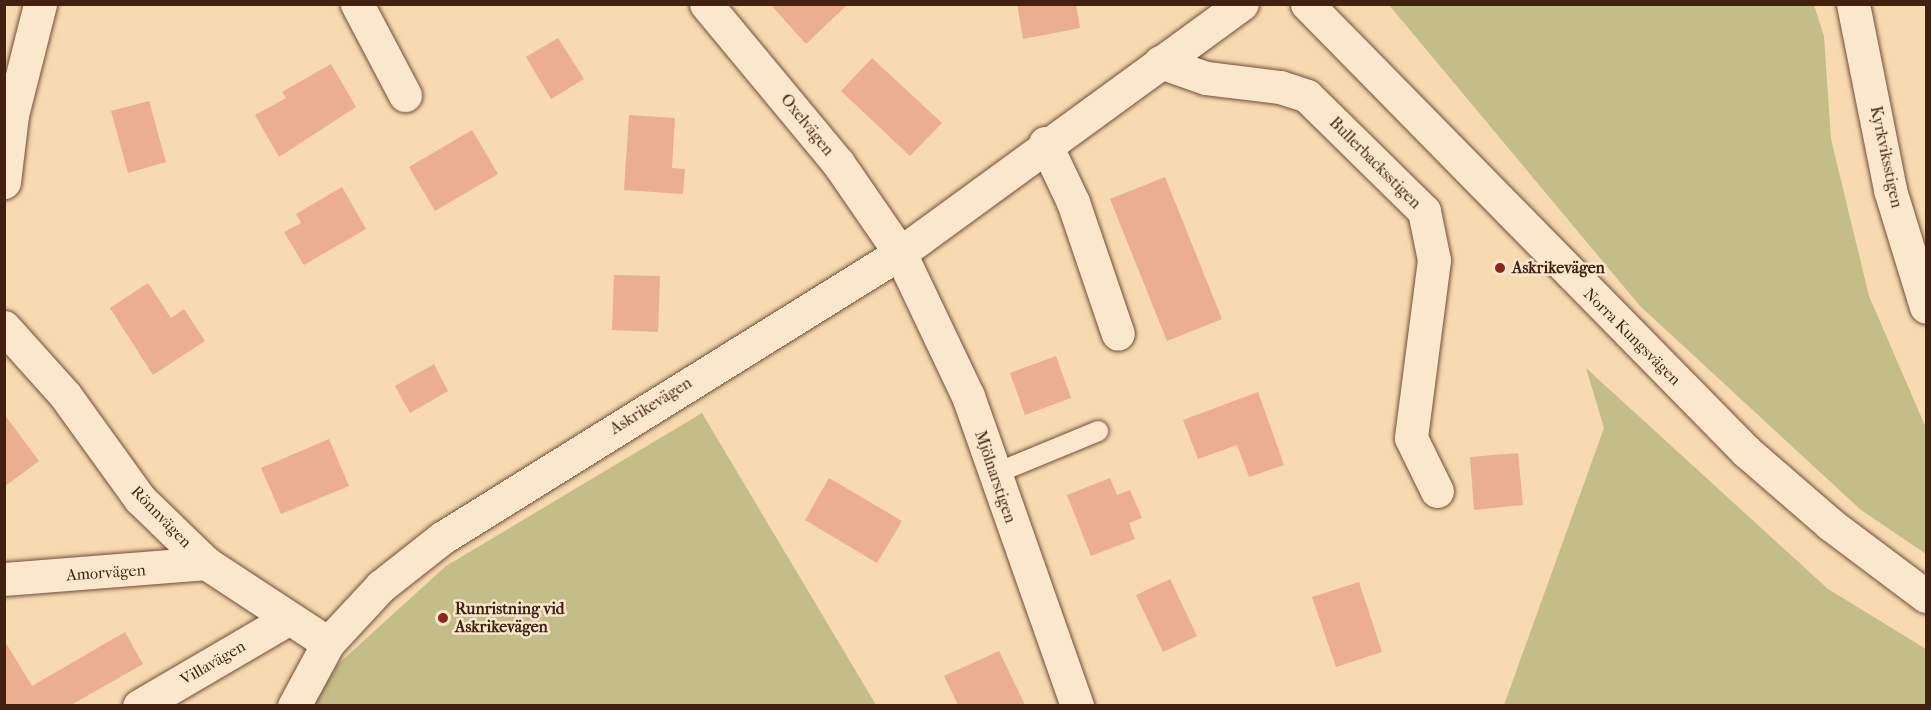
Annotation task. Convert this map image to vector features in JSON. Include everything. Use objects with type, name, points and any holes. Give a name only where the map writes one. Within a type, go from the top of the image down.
[{"type":"street","points":[[4,182],[12,115],[40,4]]},
{"type":"street","points":[[357,4],[405,95]]},
{"type":"street","name":"Oxelvägen","points":[[706,4],[838,163],[900,253]]},
{"type":"street","name":"Askrikevägen","points":[[294,705],[328,644],[381,586],[442,538],[900,253],[1045,143],[1242,4]]},
{"type":"street","name":"Norra Kungsvägen","points":[[1307,4],[1748,452],[1830,524],[1926,596]]},
{"type":"street","name":"Kyrkviksstigen","points":[[1853,4],[1890,190],[1926,307]]},
{"type":"street","name":"Bullerbacksstigen","points":[[1160,62],[1206,78],[1280,87],[1307,96],[1424,212],[1434,260],[1411,438],[1437,491]]},
{"type":"street","points":[[1045,143],[1073,202],[1118,334]]},
{"type":"street","name":"Mjölnarstigen","points":[[900,253],[968,396],[992,474],[1074,684],[1077,705]]},
{"type":"street","name":"Rönnvägen","points":[[4,327],[65,395],[140,499],[206,563],[286,620],[328,644]]},
{"type":"street","name":"Amorvägen","points":[[4,579],[206,563]]},
{"type":"street","name":"Villavägen","points":[[139,705],[286,620]]},
{"type":"lane","points":[[992,474],[1098,432]]},
{"type":"shaded area","points":[[1389,5],[1814,5],[1824,36],[1831,139],[1869,296],[1926,428],[1926,554],[1861,510],[1640,306]]},
{"type":"shaded area","points":[[1586,368],[1828,589],[1926,649],[1926,705],[1504,705],[1604,428]]},
{"type":"shaded area","points":[[702,413],[876,705],[314,705],[337,665],[446,566]]},
{"type":"building","points":[[770,4],[848,4],[806,44]]},
{"type":"building","points":[[1017,4],[1076,4],[1080,28],[1023,39]]},
{"type":"building","points":[[558,38],[584,79],[551,99],[526,57]]},
{"type":"building","points":[[872,58],[942,123],[910,156],[841,91]]},
{"type":"building","points":[[331,64],[356,107],[279,157],[255,115],[286,98],[282,92]]},
{"type":"building","points":[[149,101],[166,162],[128,173],[111,111]]},
{"type":"building","points":[[629,115],[675,118],[672,168],[685,169],[683,194],[624,190]]},
{"type":"building","points":[[472,130],[498,174],[435,211],[409,167]]},
{"type":"building","points":[[1165,177],[1222,319],[1167,341],[1110,199]]},
{"type":"building","points":[[342,187],[366,229],[304,265],[284,232],[301,223],[296,214]]},
{"type":"building","points":[[614,275],[660,276],[658,332],[612,330]]},
{"type":"building","points":[[148,283],[171,318],[184,309],[205,341],[153,375],[110,308]]},
{"type":"building","points":[[1056,356],[1071,398],[1025,415],[1010,373]]},
{"type":"building","points":[[434,364],[448,391],[410,413],[395,386]]},
{"type":"building","points":[[1258,392],[1284,465],[1249,477],[1237,445],[1198,459],[1183,420]]},
{"type":"building","points":[[4,414],[39,461],[4,487]]},
{"type":"building","points":[[329,439],[349,486],[281,514],[261,468]]},
{"type":"building","points":[[1518,453],[1523,505],[1474,510],[1470,457]]},
{"type":"building","points":[[829,478],[902,521],[877,563],[805,520]]},
{"type":"building","points":[[1110,478],[1117,495],[1130,490],[1142,518],[1129,523],[1135,539],[1091,556],[1067,495]]},
{"type":"building","points":[[1170,579],[1197,636],[1163,652],[1136,595]]},
{"type":"building","points":[[1359,582],[1382,652],[1336,667],[1312,597]]},
{"type":"building","points":[[125,632],[143,664],[71,705],[4,705],[4,640],[32,686]]},
{"type":"building","points":[[999,651],[1025,705],[958,705],[944,676]]},
{"type":"place","name":"Askrikevägen","points":[[1500,268]]},
{"type":"place","name":"Runristning vid Askrikevägen","points":[[443,618]]}]
